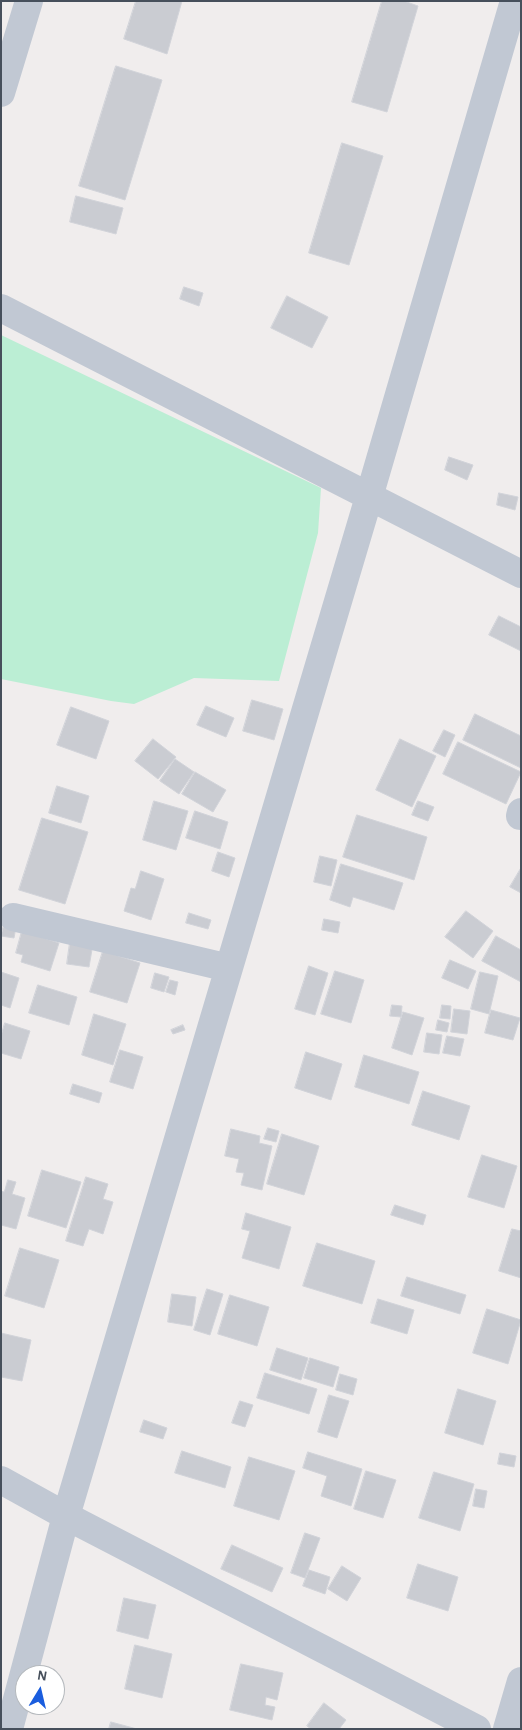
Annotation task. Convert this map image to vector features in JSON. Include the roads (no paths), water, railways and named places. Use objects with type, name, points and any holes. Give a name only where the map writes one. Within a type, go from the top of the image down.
[{"type":"street","points":[[1,93],[29,1]]},
{"type":"street","points":[[9,1729],[66,1516],[370,496],[514,1]]},
{"type":"street","points":[[1,308],[521,574]]},
{"type":"street","points":[[13,917],[229,968]]},
{"type":"street","points":[[1,1480],[66,1516],[478,1729]]},
{"type":"street","points":[[507,1729],[521,1681]]}]
